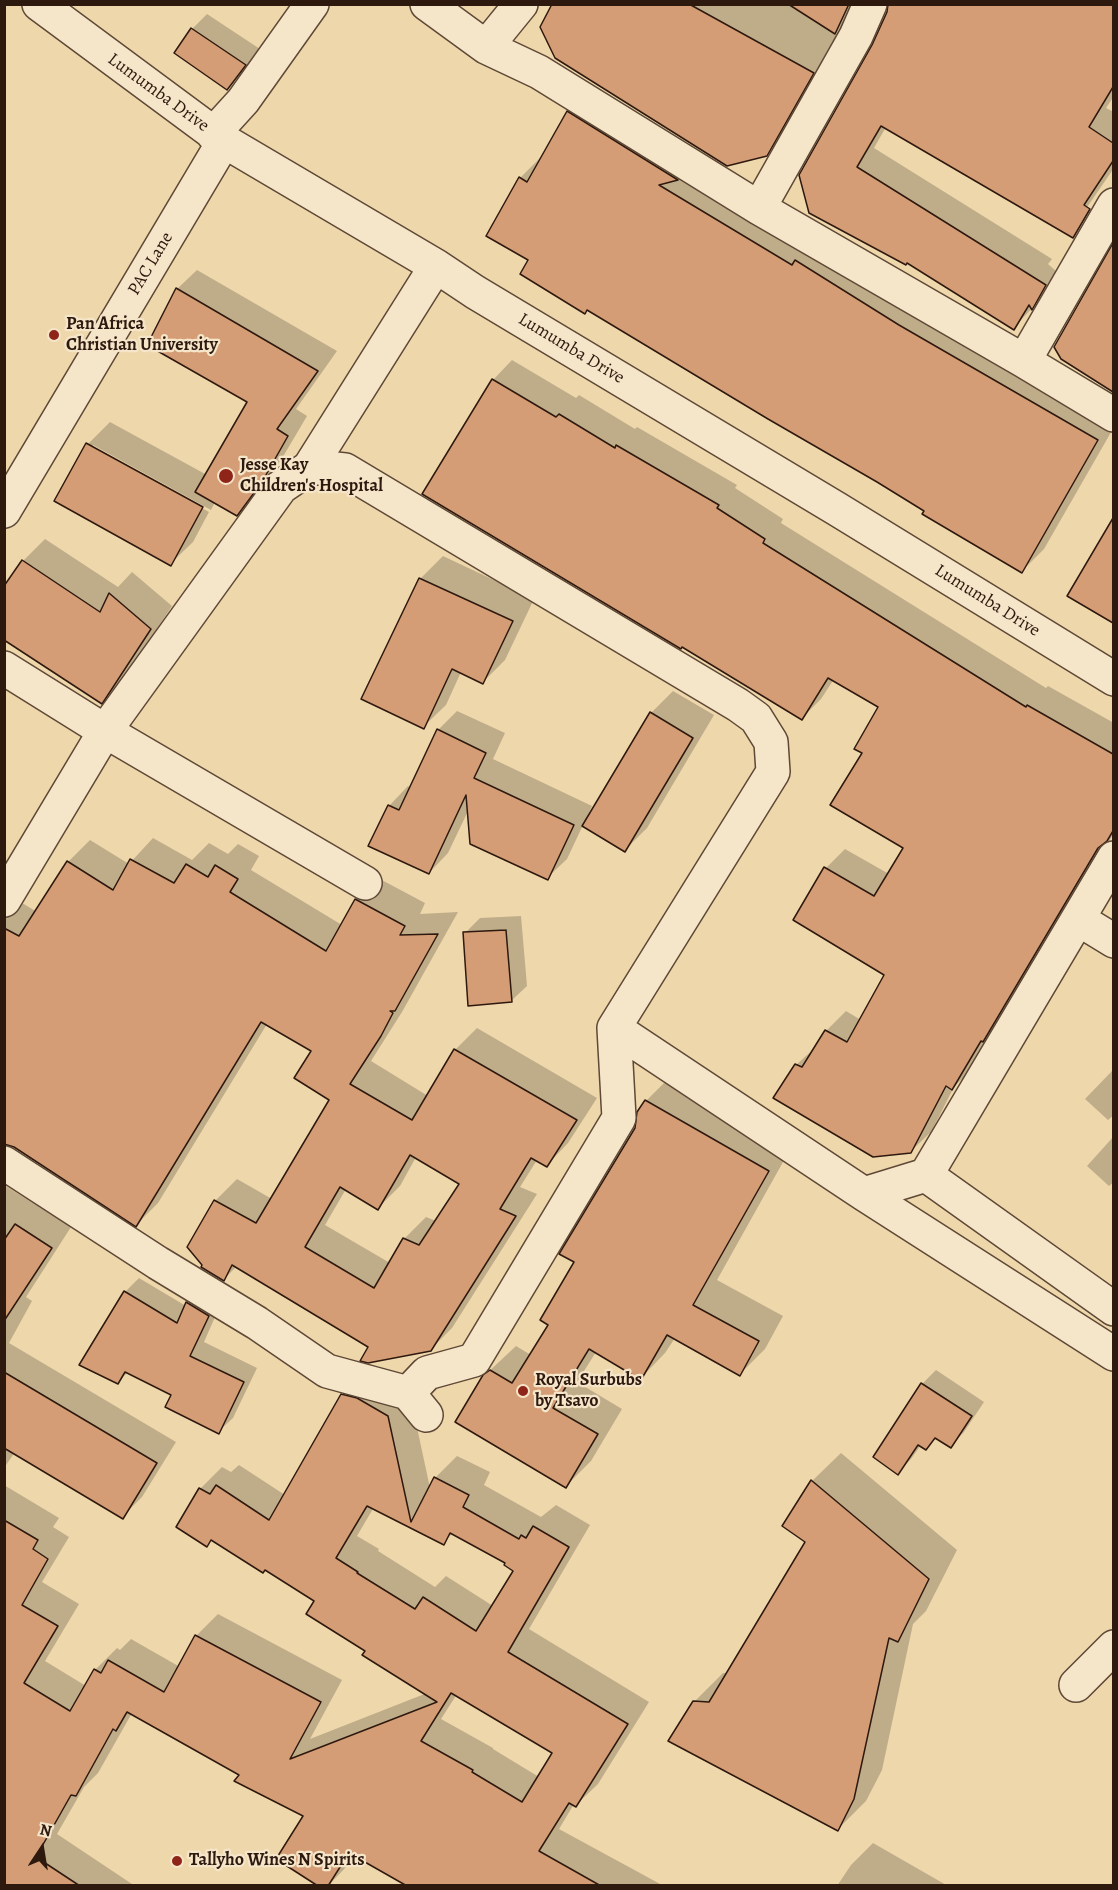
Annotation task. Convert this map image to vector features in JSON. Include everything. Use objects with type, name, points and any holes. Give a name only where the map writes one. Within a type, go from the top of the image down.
[{"type":"street","name":"Lumumba Drive","points":[[39,4],[218,137],[436,266],[1113,679]]},
{"type":"street","name":"PAC Lane","points":[[4,511],[218,137],[312,4]]},
{"type":"street","points":[[427,4],[486,47],[539,72],[759,208],[1113,415]]},
{"type":"street","points":[[486,47],[522,4]]},
{"type":"street","points":[[759,208],[856,36],[870,4]]},
{"type":"street","points":[[1024,361],[1113,205]]},
{"type":"street","points":[[4,900],[105,731],[281,487],[309,468],[436,266]]},
{"type":"street","points":[[4,1163],[158,1263],[257,1323],[327,1371],[417,1404],[427,1373],[474,1360],[619,1118],[614,1028],[772,772],[771,742],[756,718],[738,705],[345,470],[309,468]]},
{"type":"street","points":[[4,668],[105,731],[365,883]]},
{"type":"street","points":[[864,1194],[926,1175],[1113,858]]},
{"type":"street","points":[[1078,919],[1113,941]]},
{"type":"street","points":[[614,1028],[864,1194],[1113,1354]]},
{"type":"street","points":[[926,1175],[1113,1309]]},
{"type":"street","points":[[1076,1685],[1113,1647]]},
{"type":"building","points":[[552,4],[689,4],[814,73],[767,156],[727,166],[555,58],[540,27]]},
{"type":"building","points":[[788,4],[849,4],[835,34]]},
{"type":"building","points":[[888,4],[1113,4],[1113,87],[1089,127],[1113,143],[1113,161],[1084,205],[1090,209],[1073,238],[881,126],[857,167],[1046,285],[1032,310],[1029,305],[1014,330],[907,263],[906,265],[809,213],[799,175],[872,45],[887,12]]},
{"type":"building","points":[[191,28],[246,65],[227,90],[174,53]]},
{"type":"building","points":[[567,111],[678,180],[659,185],[792,265],[795,260],[899,325],[1098,440],[1022,573],[922,514],[924,511],[877,482],[587,310],[585,314],[520,274],[528,260],[486,236],[519,177],[527,182]]},
{"type":"building","points":[[1113,243],[1113,392],[1061,359],[1054,347]]},
{"type":"building","points":[[176,288],[318,371],[277,429],[288,436],[262,482],[237,516],[195,492],[247,402],[147,345]]},
{"type":"building","points":[[492,379],[556,417],[559,414],[615,448],[616,445],[719,505],[717,508],[765,539],[763,543],[1026,707],[1027,705],[1113,754],[1113,831],[1107,841],[1098,848],[952,1090],[946,1086],[911,1153],[873,1157],[773,1098],[795,1064],[802,1067],[825,1030],[847,1042],[884,975],[793,920],[824,867],[874,896],[903,848],[830,805],[862,753],[854,749],[878,707],[828,678],[802,720],[422,494]]},
{"type":"building","points":[[86,443],[203,507],[171,566],[54,501]]},
{"type":"building","points":[[1113,518],[1113,623],[1067,596]]},
{"type":"building","points":[[22,560],[100,612],[109,593],[151,629],[102,704],[4,640],[4,586]]},
{"type":"building","points":[[419,578],[513,621],[483,684],[452,669],[424,729],[361,699]]},
{"type":"building","points":[[650,712],[693,738],[625,852],[582,826]]},
{"type":"building","points":[[437,729],[486,753],[474,778],[574,825],[548,880],[470,844],[466,795],[429,874],[368,846],[388,805],[399,810]]},
{"type":"building","points":[[130,859],[174,883],[186,864],[208,877],[215,865],[238,879],[230,892],[326,951],[355,899],[405,926],[400,935],[438,934],[395,1011],[390,1011],[393,1013],[381,1036],[350,1084],[412,1120],[454,1049],[577,1120],[547,1167],[531,1158],[500,1209],[516,1216],[431,1351],[368,1363],[360,1361],[368,1347],[232,1265],[224,1281],[201,1267],[202,1265],[187,1247],[214,1200],[256,1223],[329,1100],[294,1078],[311,1051],[261,1022],[136,1227],[14,1147],[4,1144],[4,928],[19,936],[67,861],[113,890]],"holes":[[[410,1155],[459,1184],[419,1245],[403,1238],[374,1288],[305,1247],[340,1187],[378,1210]]]},
{"type":"building","points":[[506,930],[512,1002],[468,1006],[463,932]]},
{"type":"building","points":[[645,1100],[769,1171],[693,1305],[759,1341],[740,1376],[667,1335],[641,1380],[589,1349],[553,1408],[598,1434],[566,1488],[455,1422],[483,1375],[490,1370],[512,1383],[548,1325],[540,1320],[574,1262],[559,1254],[635,1128],[637,1112]]},
{"type":"building","points":[[15,1224],[52,1248],[4,1321],[4,1240]]},
{"type":"building","points":[[124,1291],[177,1323],[186,1302],[209,1316],[190,1356],[244,1382],[219,1434],[165,1407],[171,1395],[125,1372],[118,1384],[79,1365]]},
{"type":"building","points":[[4,1372],[157,1463],[123,1519],[4,1448]]},
{"type":"building","points":[[921,1383],[972,1416],[951,1448],[935,1438],[926,1450],[918,1445],[898,1475],[873,1457]]},
{"type":"building","points":[[341,1394],[357,1398],[388,1416],[411,1522],[434,1477],[469,1495],[463,1507],[519,1539],[521,1535],[526,1538],[533,1526],[569,1547],[508,1652],[628,1724],[576,1807],[569,1803],[539,1851],[601,1886],[407,1886],[349,1853],[328,1886],[318,1886],[276,1859],[303,1816],[234,1781],[239,1775],[127,1712],[116,1731],[113,1729],[76,1796],[71,1795],[36,1857],[80,1886],[4,1886],[4,1520],[38,1540],[33,1549],[48,1559],[22,1605],[58,1626],[24,1683],[70,1711],[94,1669],[101,1673],[108,1660],[164,1692],[195,1635],[321,1702],[290,1759],[437,1702],[362,1655],[365,1651],[306,1614],[314,1601],[265,1570],[263,1573],[211,1540],[207,1547],[176,1527],[199,1488],[210,1494],[216,1485],[269,1520]],"holes":[[[367,1506],[444,1545],[450,1533],[505,1563],[504,1565],[513,1571],[476,1631],[423,1597],[415,1609],[336,1558]],[[451,1693],[552,1753],[522,1802],[472,1772],[473,1770],[421,1741]]]},
{"type":"building","points":[[811,1480],[929,1579],[898,1642],[889,1638],[854,1799],[838,1831],[668,1741],[693,1701],[709,1702],[805,1542],[782,1526]]},
{"type":"place","name":"Pan Africa Christian University","points":[[54,335]]},
{"type":"place","name":"Jesse Kay Children's Hospital","points":[[226,476]]},
{"type":"place","name":"Royal Surbubs by Tsavo","points":[[523,1391]]},
{"type":"place","name":"Tallyho Wines N Spirits","points":[[177,1861]]}]
